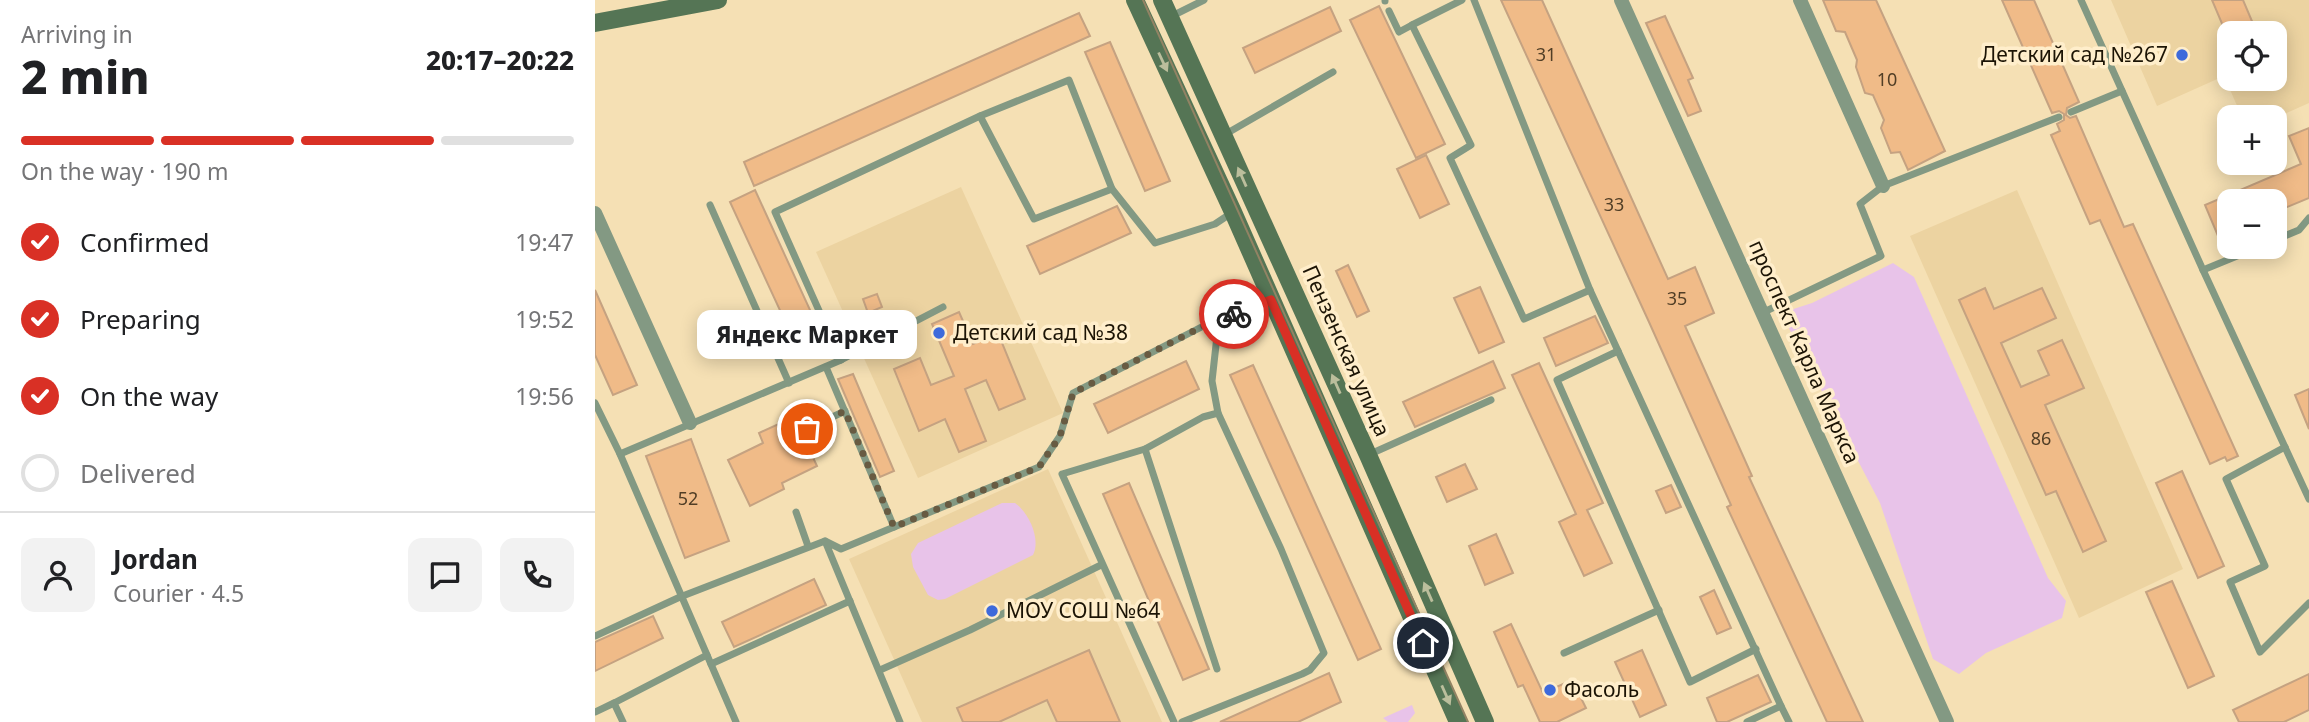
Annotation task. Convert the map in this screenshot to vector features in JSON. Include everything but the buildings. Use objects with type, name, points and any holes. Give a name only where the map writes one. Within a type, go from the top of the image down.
[{"type":"main road","points":[[595,23],[718,0]]},
{"type":"main road","points":[[1135,0],[1233,212],[1458,722]]},
{"type":"main road","name":"Пензенская улица","points":[[1162,0],[1368,455],[1485,722]]},
{"type":"street","name":"проспект Карла Маркса","points":[[1621,0],[1947,722]]},
{"type":"street","points":[[1800,0],[1883,186]]},
{"type":"street","points":[[596,217],[690,423]]},
{"type":"lane","points":[[1170,18],[1204,0]]},
{"type":"lane","points":[[1389,10],[1399,32],[1462,0]]},
{"type":"lane","points":[[1474,0],[1590,290],[1789,722]]},
{"type":"lane","points":[[2081,0],[2309,499]]},
{"type":"lane","points":[[1412,25],[1471,145],[1450,158],[1524,319],[1590,290]]},
{"type":"lane","points":[[1223,135],[1333,72]]},
{"type":"lane","points":[[842,360],[775,212],[980,116],[1069,79],[1112,188],[1155,243],[1215,224],[1233,212]]},
{"type":"lane","points":[[2071,111],[2122,91]]},
{"type":"lane","points":[[980,116],[1034,219],[1112,188]]},
{"type":"lane","points":[[1764,312],[1881,256],[1860,204],[1883,186],[2059,117]]},
{"type":"lane","points":[[710,205],[789,383]]},
{"type":"lane","points":[[2287,235],[2299,230],[2309,219]]},
{"type":"lane","points":[[2203,270],[2230,259]]},
{"type":"lane","points":[[595,636],[680,597],[808,546],[825,541],[841,549],[1039,467],[1060,436],[1073,393],[1219,318],[1252,309],[1271,300]]},
{"type":"lane","points":[[620,454],[842,360],[943,306]]},
{"type":"lane","points":[[1182,722],[1310,670],[1324,653],[1281,549],[1218,413],[1212,381],[1219,318]]},
{"type":"lane","points":[[1618,351],[1557,380],[1690,682],[1756,649]]},
{"type":"lane","points":[[826,367],[894,527]]},
{"type":"lane","points":[[1368,455],[1491,400]]},
{"type":"lane","points":[[595,403],[620,454],[736,722]]},
{"type":"lane","points":[[807,429],[845,411]]},
{"type":"lane","points":[[1174,722],[1062,474],[1145,449],[1203,418],[1218,413]]},
{"type":"lane","points":[[2285,447],[2226,479],[2265,566],[2230,582],[2260,652],[2309,603]]},
{"type":"lane","points":[[1145,449],[1217,669]]},
{"type":"lane","points":[[796,512],[808,546]]},
{"type":"lane","points":[[825,541],[901,722]]},
{"type":"lane","points":[[880,670],[970,630],[1101,565]]},
{"type":"lane","points":[[711,664],[850,600]]},
{"type":"lane","points":[[1564,653],[1659,610]]},
{"type":"lane","points":[[595,712],[707,656]]},
{"type":"lane","points":[[614,703],[623,722]]},
{"type":"lane","points":[[1747,722],[1781,706]]},
{"type":"shaded area","name":"Детский сад №267","points":[[2111,0],[2309,0],[2309,103],[2287,113],[2287,105],[2237,105],[2231,91],[2287,91],[2287,21],[2217,21],[2217,79],[2157,106]]},
{"type":"shaded area","name":"Детский сад №38","points":[[961,187],[1063,413],[918,478],[816,252]]},
{"type":"shaded area","points":[[2017,190],[2183,569],[2079,618],[1910,236]]},
{"type":"shaded area","points":[[1893,263],[1914,277],[2048,578],[2066,601],[2062,618],[1986,653],[1959,674],[1933,659],[1880,503],[1781,313],[1812,303]]},
{"type":"shaded area","name":"МОУ СОШ №64","points":[[1048,469],[1162,722],[922,722],[849,559]]},
{"type":"shaded area","points":[[1002,503],[1015,503],[1029,520],[1036,542],[1033,555],[945,599],[938,600],[928,595],[913,567],[911,554],[918,543]]},
{"type":"shaded area","points":[[1412,705],[1415,713],[1408,722],[1388,722],[1383,718]]},
{"type":"tram line","points":[[1143,0],[1468,722]]},
{"type":"way so far","points":[[807,429],[845,411],[894,527],[1039,467],[1060,436],[1073,393],[1219,318],[1234,314]]},
{"type":"place","name":"Детский сад №267","points":[[2182,55]]},
{"type":"place","name":"Детский сад №38","points":[[939,333]]},
{"type":"place","name":"Яндекс Маркет","points":[[807,429]]},
{"type":"place","name":"МОУ СОШ №64","points":[[992,611]]},
{"type":"place","name":"Фасоль","points":[[1550,690]]},
{"type":"route","points":[[1234,314],[1271,300],[1423,643]]}]
